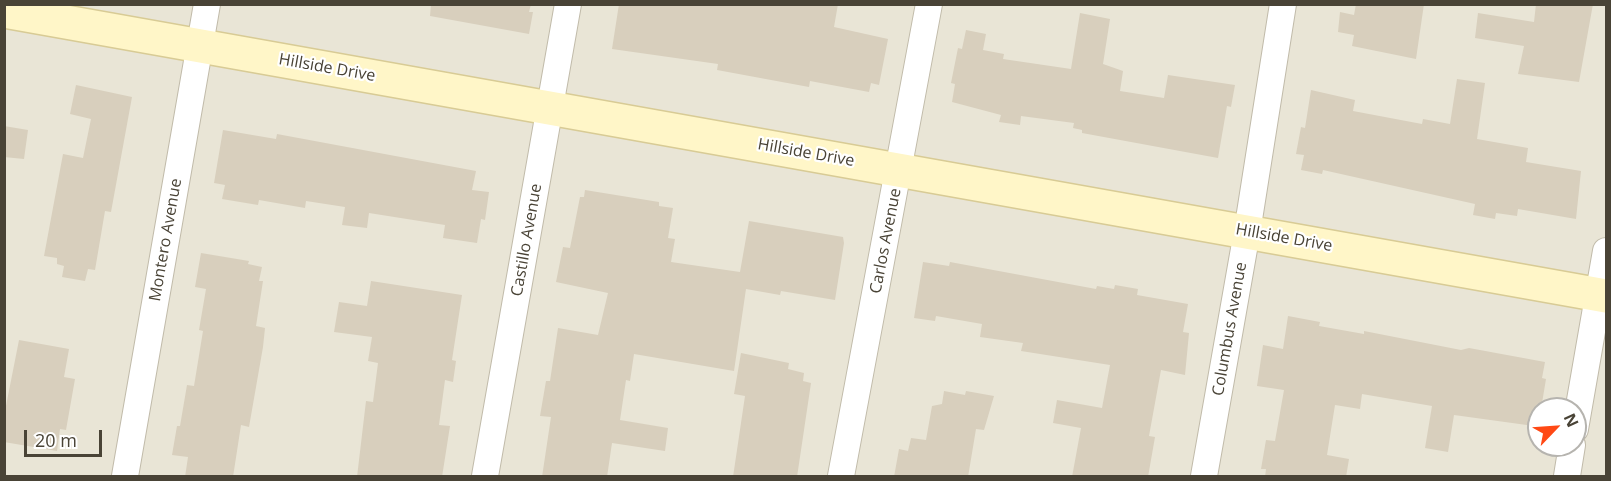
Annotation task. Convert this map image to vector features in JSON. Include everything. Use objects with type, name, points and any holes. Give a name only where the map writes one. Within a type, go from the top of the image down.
[{"type":"main road","name":"Hillside Drive","points":[[4,11],[1602,295]]},
{"type":"street","name":"Montero Avenue","points":[[125,477],[207,4]]},
{"type":"street","name":"Castillo Avenue","points":[[485,477],[568,4]]},
{"type":"street","name":"Carlos Avenue","points":[[841,477],[929,4]]},
{"type":"street","name":"Columbus Avenue","points":[[1204,477],[1247,232],[1283,4]]},
{"type":"street","points":[[1581,397],[1602,295],[1606,251]]},
{"type":"street","points":[[1567,477],[1570,457]]},
{"type":"shaded area","points":[[4,5],[1606,5],[1606,476],[5,476]]},
{"type":"building","points":[[431,4],[531,4],[529,12],[533,12],[529,34],[430,16]]},
{"type":"building","points":[[619,4],[838,4],[834,27],[888,39],[879,85],[871,83],[869,92],[810,81],[809,87],[717,70],[718,64],[612,49]]},
{"type":"building","points":[[1356,4],[1424,4],[1416,59],[1352,46],[1354,35],[1338,32],[1340,12],[1354,15]]},
{"type":"building","points":[[1536,4],[1593,4],[1579,82],[1518,74],[1524,46],[1475,38],[1478,13],[1534,22]]},
{"type":"building","points":[[1080,13],[1110,19],[1103,64],[1123,71],[1120,91],[1164,98],[1168,75],[1235,85],[1231,107],[1227,106],[1218,158],[1082,133],[1082,130],[1073,128],[1074,123],[1021,116],[1020,125],[999,122],[1001,115],[952,102],[955,84],[951,83],[958,48],[962,49],[966,30],[986,34],[983,50],[1004,54],[1003,59],[1071,69]]},
{"type":"building","points":[[1457,79],[1485,83],[1477,139],[1528,148],[1526,162],[1581,171],[1576,219],[1518,209],[1517,216],[1496,213],[1495,219],[1473,215],[1475,204],[1323,170],[1322,174],[1301,170],[1304,155],[1296,154],[1301,127],[1305,128],[1311,90],[1355,100],[1353,111],[1422,124],[1423,119],[1450,124]]},
{"type":"building","points":[[76,85],[132,97],[111,212],[105,211],[95,270],[88,269],[85,281],[62,277],[64,266],[57,264],[57,258],[44,256],[63,154],[83,158],[91,119],[70,114]]},
{"type":"building","points":[[4,126],[28,130],[24,159],[4,157]]},
{"type":"building","points":[[223,130],[276,139],[277,134],[476,171],[472,190],[489,192],[485,220],[481,219],[477,243],[443,238],[445,225],[369,213],[367,228],[342,225],[345,207],[306,201],[305,208],[259,200],[258,205],[222,199],[225,185],[214,183]]},
{"type":"building","points":[[585,190],[659,202],[659,206],[673,208],[668,238],[675,239],[671,262],[740,272],[749,221],[843,237],[844,243],[835,300],[781,291],[780,295],[746,289],[734,371],[634,354],[630,381],[626,380],[620,420],[668,428],[665,451],[612,443],[607,477],[542,477],[551,417],[540,416],[546,381],[550,381],[558,328],[598,335],[608,293],[556,282],[563,247],[570,248],[580,197],[584,197]]},
{"type":"building","points":[[201,253],[249,261],[248,264],[262,267],[259,281],[263,281],[256,326],[265,328],[263,347],[249,427],[241,425],[233,477],[185,477],[188,457],[172,455],[187,385],[194,386],[203,331],[199,330],[206,289],[195,287]]},
{"type":"building","points":[[923,262],[949,266],[950,262],[1096,289],[1097,286],[1114,289],[1115,285],[1138,289],[1137,295],[1188,304],[1183,332],[1189,333],[1185,375],[1161,370],[1149,436],[1155,437],[1148,477],[1072,477],[1081,428],[1053,423],[1057,400],[1102,408],[1110,365],[1021,351],[1023,343],[980,337],[982,324],[936,316],[935,321],[914,318]]},
{"type":"building","points":[[371,281],[462,295],[452,360],[456,361],[453,382],[445,380],[439,425],[450,426],[442,477],[357,477],[366,401],[373,402],[378,363],[368,361],[372,337],[334,332],[339,302],[367,306]]},
{"type":"building","points":[[1288,316],[1320,322],[1319,326],[1364,334],[1364,331],[1461,350],[1469,348],[1545,362],[1542,378],[1546,379],[1543,397],[1527,397],[1527,425],[1454,415],[1448,452],[1425,448],[1432,406],[1362,394],[1360,409],[1335,405],[1327,455],[1349,459],[1346,477],[1265,477],[1266,469],[1261,469],[1266,440],[1275,441],[1284,390],[1257,386],[1263,345],[1283,349]]},
{"type":"building","points":[[19,340],[69,349],[64,377],[75,379],[66,430],[60,429],[57,451],[4,442],[4,416]]},
{"type":"building","points":[[741,353],[789,363],[788,369],[804,373],[803,381],[811,383],[797,477],[733,477],[745,396],[734,394]]},
{"type":"building","points":[[944,391],[965,395],[966,391],[994,396],[984,430],[976,429],[968,477],[894,477],[899,449],[908,451],[911,438],[926,440],[932,406],[942,404]]}]
